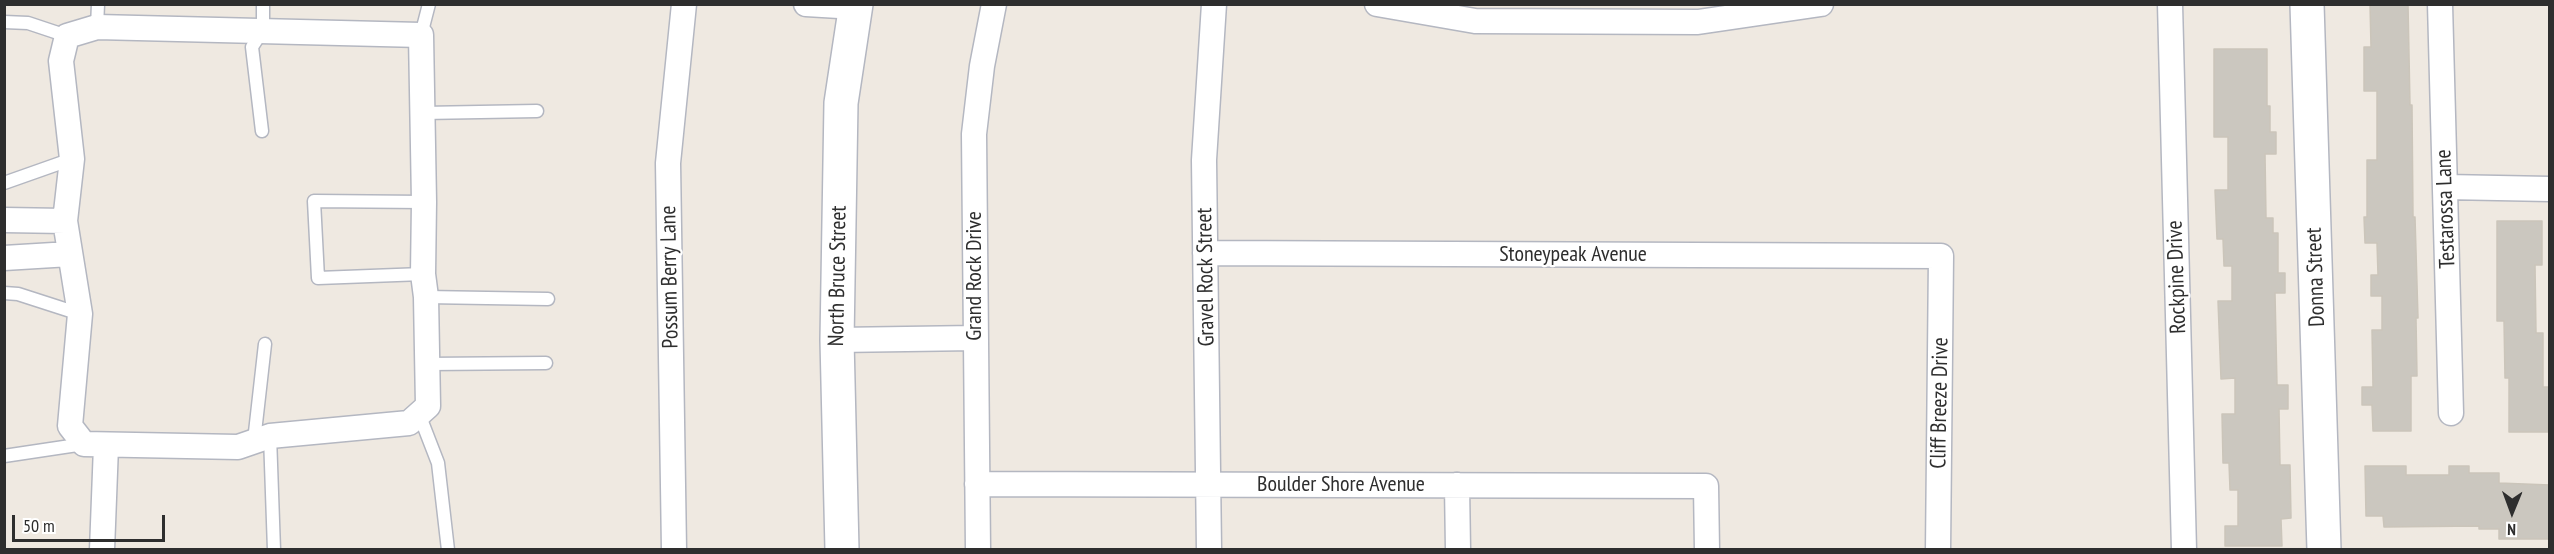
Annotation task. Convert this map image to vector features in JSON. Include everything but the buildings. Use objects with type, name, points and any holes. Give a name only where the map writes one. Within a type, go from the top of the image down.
[{"type":"street","name":"Possum Berry Lane","points":[[674,549],[668,163],[684,4]]},
{"type":"street","points":[[806,4],[856,6]]},
{"type":"street","name":"Grand Rock Drive","points":[[978,549],[974,134],[982,66],[994,4]]},
{"type":"street","name":"Gravel Rock Street","points":[[1209,549],[1204,160],[1214,4]]},
{"type":"street","points":[[1377,4],[1475,21],[1675,22],[1698,22],[1821,4]]},
{"type":"street","name":"Rockpine Drive","points":[[2170,4],[2184,549]]},
{"type":"street","name":"Donna Street","points":[[2307,4],[2324,549]]},
{"type":"street","name":"Testarossa Lane","points":[[2440,4],[2451,412]]},
{"type":"street","name":"North Bruce Street","points":[[842,549],[837,340],[841,104],[856,6]]},
{"type":"street","points":[[97,16],[262,30],[421,35],[428,406],[409,423],[262,439],[238,447],[95,445],[70,426],[80,314],[65,221],[72,159],[61,61],[67,36],[97,16]]},
{"type":"street","points":[[2445,188],[2550,189]]},
{"type":"street","points":[[4,220],[65,221]]},
{"type":"street","name":"Stoneypeak Avenue","points":[[1205,253],[1941,256]]},
{"type":"street","points":[[4,258],[69,254]]},
{"type":"street","name":"Cliff Breeze Drive","points":[[1938,549],[1941,256]]},
{"type":"street","points":[[837,340],[975,338]]},
{"type":"street","points":[[95,445],[102,549]]},
{"type":"street","name":"Boulder Shore Avenue","points":[[977,484],[1706,486],[1707,549]]},
{"type":"street","points":[[1457,485],[1458,549]]},
{"type":"lane","points":[[262,131],[252,47],[262,30],[263,4]]},
{"type":"lane","points":[[421,35],[429,4]]},
{"type":"lane","points":[[4,22],[28,23],[67,36]]},
{"type":"lane","points":[[423,113],[537,111]]},
{"type":"lane","points":[[4,183],[72,159]]},
{"type":"lane","points":[[424,202],[314,201],[318,278],[424,285],[548,299]]},
{"type":"lane","points":[[4,293],[18,294],[80,314]]},
{"type":"lane","points":[[265,344],[262,439],[274,549]]},
{"type":"lane","points":[[427,364],[546,363]]},
{"type":"lane","points":[[419,414],[438,463],[448,549]]},
{"type":"lane","points":[[4,456],[95,445]]}]
